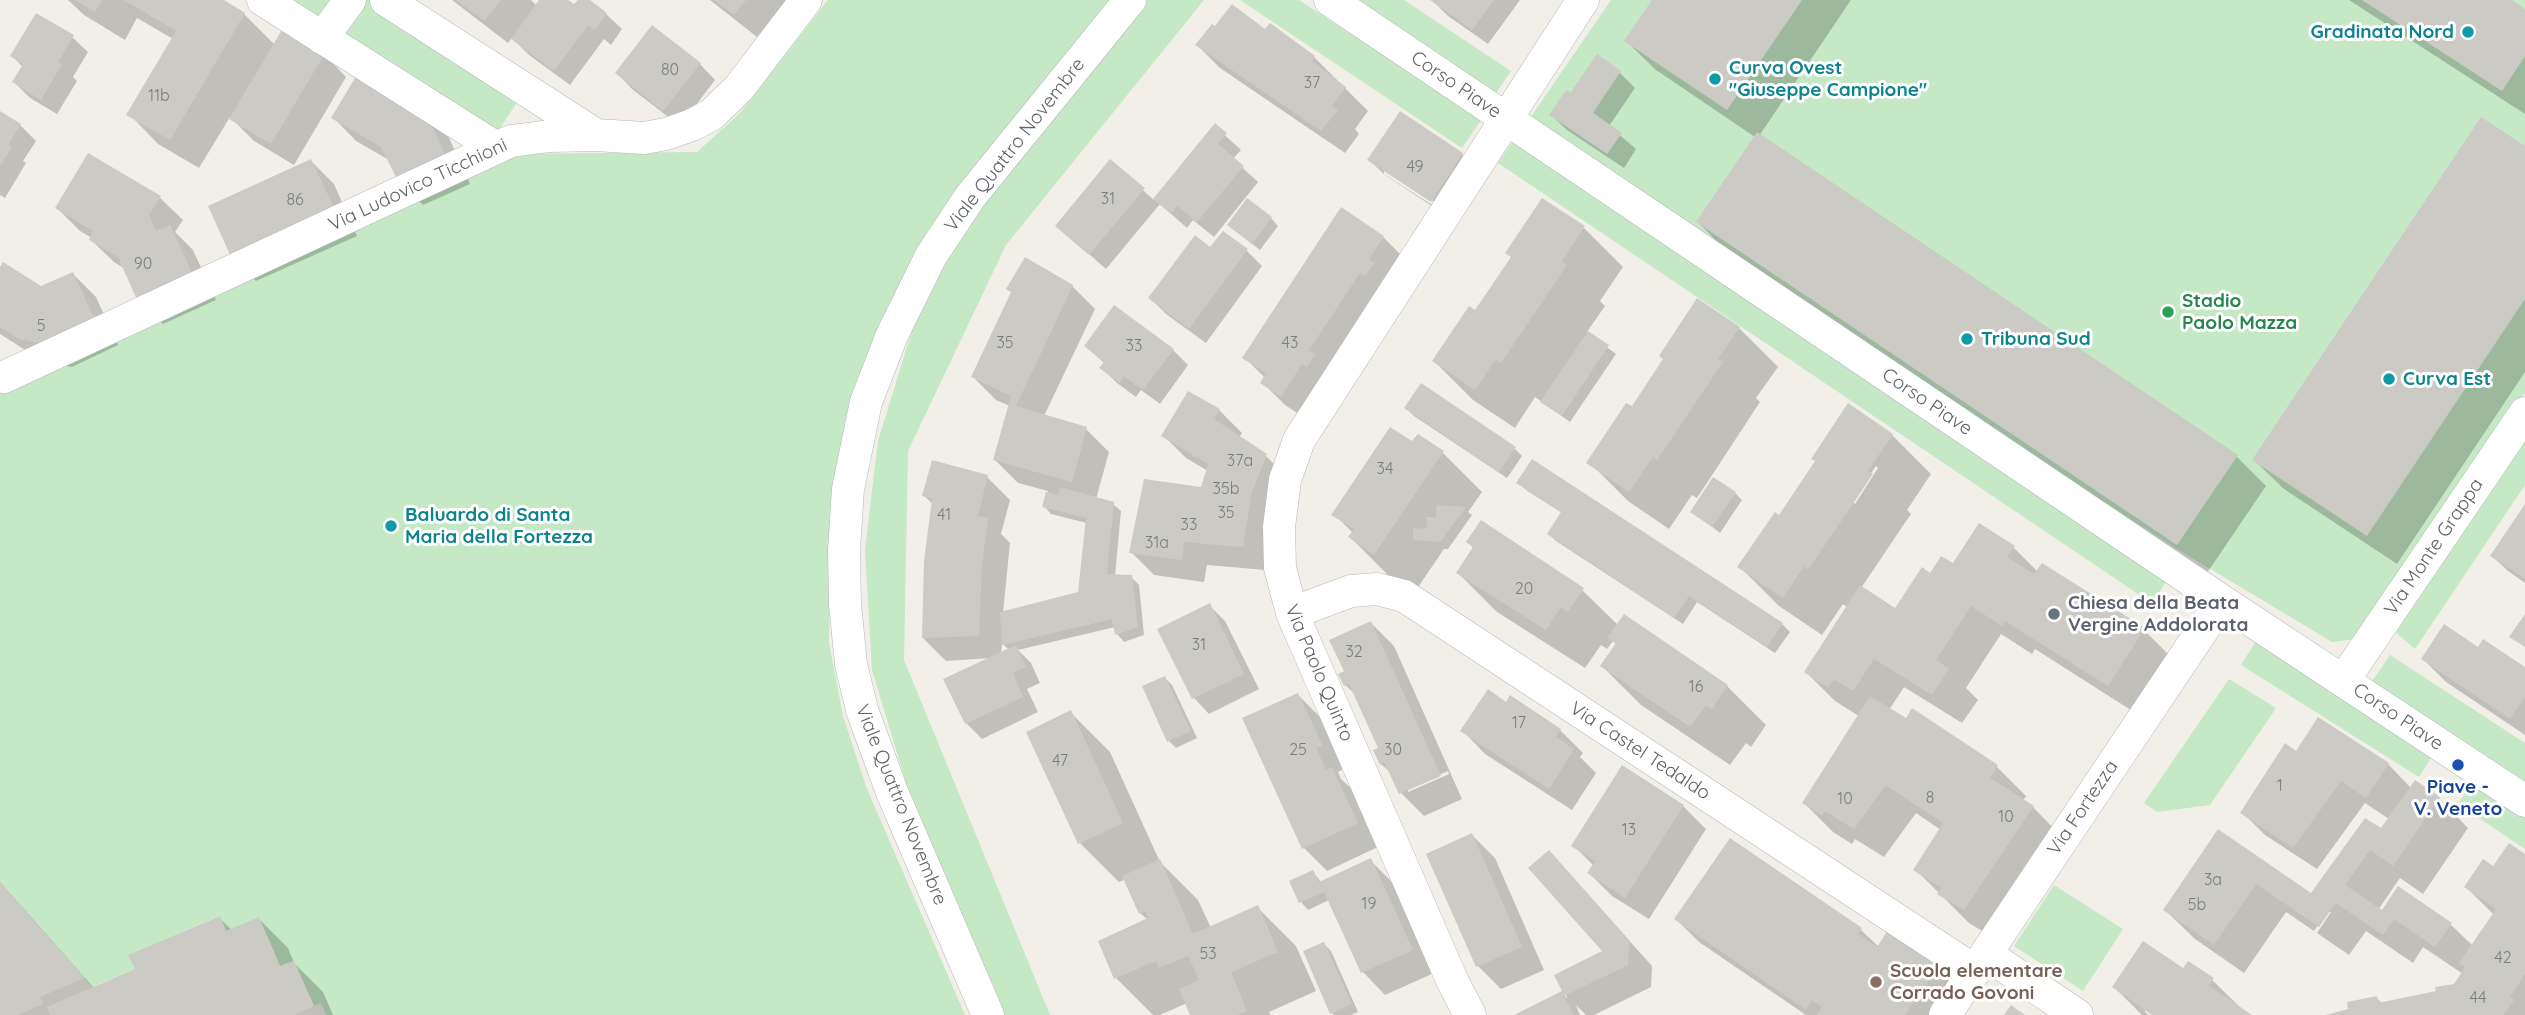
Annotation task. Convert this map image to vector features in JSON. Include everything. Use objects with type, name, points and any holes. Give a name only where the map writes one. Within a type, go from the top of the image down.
[{"type":"street","points":[[263,0],[495,147]]},
{"type":"street","points":[[322,38],[350,0]]},
{"type":"street","points":[[386,0],[596,135]]},
{"type":"street","name":"Via Ludovico Ticchioni","points":[[1,377],[511,141],[596,135],[644,138],[692,125],[711,115],[738,89],[806,0]]},
{"type":"street","name":"Viale Quattro Novembre","points":[[988,1015],[892,792],[862,710],[851,664],[845,604],[844,550],[848,489],[866,402],[892,335],[931,256],[970,197],[1130,0]]},
{"type":"street","name":"Corso Piave","points":[[1330,0],[2525,802]]},
{"type":"street","name":"Via Paolo Quinto","points":[[1470,1015],[1452,980],[1292,613],[1280,568],[1279,527],[1285,480],[1299,440],[1583,0]]},
{"type":"street","name":"Via Monte Grappa","points":[[2343,681],[2525,413]]},
{"type":"street","name":"Via Castel Tedaldo","points":[[1292,613],[1351,591],[1377,589],[1404,596],[1980,963],[2077,1015]]},
{"type":"street","name":"Via Fortezza","points":[[1945,1015],[2222,601]]},
{"type":"green space","points":[[278,0],[330,0],[315,24]]},
{"type":"green space","points":[[366,0],[371,0],[522,95],[496,134],[342,37]]},
{"type":"green space","points":[[828,0],[1111,0],[965,178],[909,266],[830,559],[829,643],[843,716],[867,789],[965,1015],[326,1015],[321,1003],[314,1006],[294,961],[280,966],[259,917],[226,931],[219,916],[129,955],[135,969],[92,987],[0,882],[0,391],[508,154],[697,152],[740,113]]},
{"type":"green space","points":[[1142,0],[1204,0],[1006,245],[908,451],[904,660],[1050,1015],[1003,1015],[907,786],[872,670],[865,550],[878,441],[918,311],[980,203]]},
{"type":"green space","points":[[1240,0],[1299,0],[1481,120],[1462,148]]},
{"type":"green space","points":[[1341,0],[1404,0],[1511,71],[1492,99]]},
{"type":"green space","name":"Stadio Paolo Mazza","points":[[1611,0],[2525,0],[2525,393],[2362,638],[2332,642],[2177,549],[1687,232],[1526,124]]},
{"type":"green space","points":[[1514,140],[2169,576],[2153,604],[1498,163]]},
{"type":"green space","points":[[2525,434],[2525,485],[2415,649],[2393,630]]},
{"type":"green space","points":[[2260,635],[2436,750],[2419,777],[2241,665]]},
{"type":"green space","points":[[2390,655],[2525,743],[2525,784],[2371,683]]},
{"type":"green space","points":[[2229,679],[2276,708],[2210,805],[2157,812],[2144,803]]},
{"type":"green space","points":[[2476,776],[2525,809],[2525,849],[2458,804]]},
{"type":"green space","points":[[2054,885],[2123,929],[2083,991],[2014,946]]},
{"type":"building","points":[[75,0],[102,0],[95,12]]},
{"type":"building","points":[[124,0],[224,0],[245,13],[170,140],[126,115],[176,31]]},
{"type":"building","points":[[456,0],[501,0],[484,21]]},
{"type":"building","points":[[539,0],[568,0],[574,4],[578,0],[590,0],[607,13],[595,30],[588,25],[554,71],[511,39]]},
{"type":"building","points":[[714,0],[746,0],[734,15]]},
{"type":"building","points":[[1430,0],[1494,0],[1472,30]]},
{"type":"building","name":"Curva Ovest \"Giuseppe Campione\"","points":[[1652,0],[1802,0],[1727,110],[1624,41]]},
{"type":"building","name":"Gradinata Nord","points":[[2362,0],[2512,0],[2525,9],[2525,56],[2502,91]]},
{"type":"building","points":[[1232,4],[1265,29],[1270,23],[1315,56],[1312,61],[1346,87],[1332,106],[1338,110],[1321,131],[1195,45],[1212,24],[1215,26]]},
{"type":"building","points":[[36,13],[74,35],[58,62],[62,64],[41,100],[12,82],[23,64],[10,56]]},
{"type":"building","points":[[652,25],[701,63],[663,111],[615,73]]},
{"type":"building","points":[[283,28],[325,53],[271,144],[229,119]]},
{"type":"building","points":[[1597,54],[1621,71],[1593,113],[1622,133],[1607,154],[1549,115],[1566,90],[1571,92]]},
{"type":"building","points":[[358,73],[426,113],[448,161],[399,183],[381,147],[331,118]]},
{"type":"building","points":[[0,111],[21,124],[8,145],[12,147],[0,166]]},
{"type":"building","points":[[1400,111],[1463,153],[1431,202],[1367,160]]},
{"type":"building","name":"Curva Est","points":[[2481,117],[2525,146],[2525,299],[2367,536],[2252,460]]},
{"type":"building","points":[[1215,123],[1227,133],[1218,144],[1244,166],[1197,222],[1177,206],[1171,214],[1153,199]]},
{"type":"building","name":"Tribuna Sud","points":[[1757,132],[2238,455],[2177,545],[1696,222]]},
{"type":"building","points":[[88,153],[161,196],[149,215],[156,231],[170,225],[194,277],[138,302],[118,257],[89,240],[93,231],[55,208]]},
{"type":"building","points":[[311,159],[336,212],[232,259],[208,206]]},
{"type":"building","points":[[1110,159],[1145,188],[1089,255],[1055,226]]},
{"type":"building","points":[[1247,198],[1272,217],[1252,244],[1227,225]]},
{"type":"building","points":[[1542,198],[1585,226],[1561,262],[1567,265],[1501,363],[1496,359],[1475,390],[1432,361],[1469,306],[1475,310],[1511,257],[1505,253]]},
{"type":"building","points":[[1341,207],[1384,236],[1369,259],[1374,263],[1365,276],[1360,273],[1309,350],[1315,354],[1307,367],[1302,364],[1281,397],[1260,383],[1266,373],[1242,358]]},
{"type":"building","points":[[1223,231],[1248,249],[1189,329],[1148,298],[1195,235],[1210,247]]},
{"type":"building","points":[[1025,257],[1073,285],[1016,406],[1087,427],[1072,482],[993,460],[1011,396],[971,377],[1011,292],[1006,289]]},
{"type":"building","points":[[3,262],[41,286],[73,272],[96,322],[48,345],[19,339],[0,327],[0,267]]},
{"type":"building","points":[[1697,298],[1740,327],[1718,359],[1723,362],[1657,460],[1653,457],[1629,492],[1586,463],[1626,403],[1632,406],[1663,359],[1659,356]]},
{"type":"building","points":[[1114,305],[1174,349],[1143,390],[1124,376],[1120,383],[1099,368],[1104,362],[1084,346]]},
{"type":"building","points":[[1588,331],[1609,345],[1562,416],[1540,402]]},
{"type":"building","points":[[1421,383],[1516,447],[1499,472],[1404,408]]},
{"type":"building","points":[[1188,391],[1220,409],[1214,419],[1267,454],[1251,495],[1243,547],[1184,542],[1182,560],[1129,553],[1144,479],[1201,487],[1208,464],[1161,436]]},
{"type":"building","points":[[1848,403],[1893,434],[1868,471],[1873,474],[1808,570],[1804,566],[1783,598],[1737,567],[1775,512],[1779,515],[1815,461],[1811,459]]},
{"type":"building","points":[[1390,427],[1412,441],[1418,434],[1444,451],[1374,555],[1348,537],[1354,529],[1331,515]]},
{"type":"building","points":[[1532,459],[1783,623],[1767,647],[1689,596],[1674,618],[1547,534],[1561,512],[1516,483]]},
{"type":"building","points":[[932,460],[988,475],[978,516],[988,518],[982,565],[979,636],[922,638],[924,561],[932,499],[922,496]]},
{"type":"building","points":[[1713,477],[1736,492],[1712,527],[1690,512]]},
{"type":"building","points":[[1060,487],[1114,502],[1107,574],[1132,575],[1138,627],[1115,635],[1112,619],[1002,645],[1000,612],[1078,592],[1086,518],[1042,507],[1046,492],[1058,495]]},
{"type":"building","points":[[2525,504],[2525,579],[2490,556]]},
{"type":"building","points":[[1437,505],[1466,507],[1440,542],[1413,540],[1413,528],[1426,529],[1427,517],[1436,517]]},
{"type":"building","points":[[1481,520],[1584,588],[1568,612],[1561,607],[1546,630],[1456,573],[1473,547],[1466,542]]},
{"type":"building","name":"Chiesa della Beata Vergine Addolorata","points":[[1979,523],[2015,546],[2007,557],[2034,574],[2042,563],[2145,628],[2108,686],[2005,621],[2002,626],[1971,606],[1936,660],[1949,669],[1932,695],[1874,659],[1853,691],[1834,679],[1828,688],[1804,672],[1860,585],[1895,608],[1922,567],[1930,573],[1941,556],[1953,563]]},
{"type":"building","points":[[1210,603],[1244,674],[1192,699],[1157,629]]},
{"type":"building","points":[[1624,614],[1728,685],[1712,709],[1706,705],[1690,727],[1600,666],[1616,643],[1607,638]]},
{"type":"building","points":[[2525,614],[2525,647],[2509,637]]},
{"type":"building","points":[[1371,621],[1441,776],[1399,794],[1384,762],[1380,765],[1373,750],[1378,748],[1349,684],[1344,686],[1338,674],[1344,671],[1329,640]]},
{"type":"building","points":[[2444,624],[2478,647],[2483,639],[2525,667],[2525,697],[2510,719],[2421,659]]},
{"type":"building","points":[[1016,645],[1026,667],[1013,673],[1023,697],[965,724],[943,679]]},
{"type":"building","points":[[1165,676],[1191,731],[1167,742],[1142,686]]},
{"type":"building","points":[[1488,689],[1506,702],[1510,695],[1561,729],[1556,737],[1574,749],[1549,789],[1460,731]]},
{"type":"building","points":[[1298,693],[1323,746],[1316,748],[1326,770],[1332,767],[1358,823],[1302,849],[1242,718]]},
{"type":"building","points":[[1870,696],[1906,718],[1912,708],[1998,765],[1990,778],[2034,806],[1964,910],[1937,894],[1941,888],[1913,870],[1943,823],[1886,785],[1854,829],[1825,811],[1822,816],[1802,803]]},
{"type":"building","points":[[1071,710],[1123,823],[1078,844],[1026,732]]},
{"type":"building","points":[[2318,717],[2389,763],[2366,798],[2341,781],[2293,848],[2240,813],[2285,743],[2296,751]]},
{"type":"building","points":[[1622,765],[1684,805],[1625,898],[1587,873],[1595,861],[1571,846]]},
{"type":"building","points":[[2415,780],[2440,797],[2393,866],[2370,850],[2345,885],[2382,910],[2398,886],[2452,923],[2435,947],[2394,919],[2383,935],[2336,903],[2319,927],[2256,884],[2214,945],[2163,910],[2218,829],[2311,893],[2365,818],[2381,828]]},
{"type":"building","points":[[1472,833],[1522,947],[1476,967],[1426,854]]},
{"type":"building","points":[[1730,838],[1862,928],[1858,934],[1877,947],[1888,930],[1939,965],[1905,1015],[1817,1015],[1822,1007],[1812,1000],[1806,1010],[1674,919]]},
{"type":"building","points":[[2509,843],[2525,854],[2525,974],[2510,997],[2514,1000],[2503,1015],[2326,1015],[2348,1009],[2347,1002],[2377,996],[2378,1003],[2436,991],[2435,987],[2454,984],[2465,967],[2459,963],[2496,909],[2464,887],[2483,859],[2493,866]]},
{"type":"building","points":[[1549,850],[1630,941],[1628,965],[1564,996],[1574,1015],[1514,1015],[1562,991],[1554,975],[1602,951],[1528,868]]},
{"type":"building","points":[[1371,858],[1413,950],[1361,973],[1324,892],[1299,903],[1289,881],[1313,870],[1319,882]]},
{"type":"building","points":[[1160,859],[1193,934],[1258,905],[1278,952],[1231,972],[1247,1011],[1238,1015],[1190,1015],[1179,989],[1199,980],[1188,956],[1159,968],[1156,961],[1114,979],[1098,941],[1148,918],[1145,911],[1139,914],[1122,876]]},
{"type":"building","points":[[0,883],[85,978],[40,997],[43,1004],[18,1015],[0,1015]]},
{"type":"building","points":[[220,916],[226,931],[259,917],[280,966],[294,961],[314,1006],[294,1015],[50,1015],[47,1007],[135,969],[128,955]]},
{"type":"building","points":[[2143,941],[2183,968],[2188,961],[2214,978],[2209,986],[2252,1015],[2152,1015],[2112,987]]},
{"type":"building","points":[[1324,942],[1352,1004],[1330,1014],[1303,951]]},
{"type":"building","points":[[2011,1005],[2025,1015],[2004,1015]]},
{"type":"place","name":"Gradinata Nord","points":[[2468,32]]},
{"type":"place","name":"Curva Ovest \"Giuseppe Campione\"","points":[[1715,79]]},
{"type":"place","name":"Stadio Paolo Mazza","points":[[2168,312]]},
{"type":"place","name":"Tribuna Sud","points":[[1967,339]]},
{"type":"place","name":"Curva Est","points":[[2389,379]]},
{"type":"place","name":"Baluardo di Santa Maria della Fortezza","points":[[391,526]]},
{"type":"place","name":"Chiesa della Beata Vergine Addolorata","points":[[2054,614]]},
{"type":"place","name":"Piave - V. Veneto","points":[[2458,765]]},
{"type":"place","name":"Scuola elementare Corrado Govoni","points":[[1876,982]]}]
